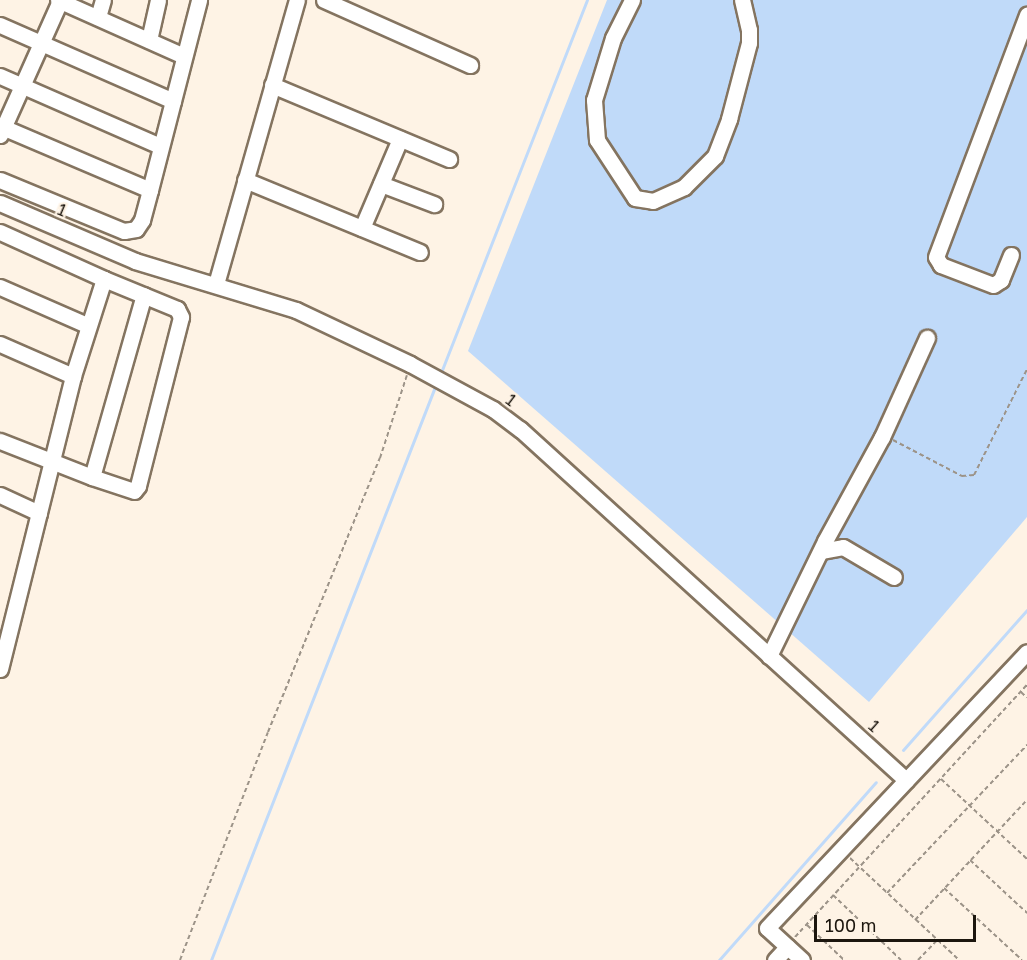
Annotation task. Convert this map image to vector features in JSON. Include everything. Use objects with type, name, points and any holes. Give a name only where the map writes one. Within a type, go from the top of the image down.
[{"type":"street","points":[[150,190],[1,130],[59,0],[184,56]]},
{"type":"street","points":[[98,17],[103,0]]},
{"type":"street","points":[[149,40],[158,0]]},
{"type":"street","points":[[0,180],[123,231],[136,229],[142,220],[199,0]]},
{"type":"street","points":[[216,284],[297,0]]},
{"type":"street","points":[[324,0],[470,65]]},
{"type":"street","points":[[632,0],[613,38],[594,100],[597,140],[635,198],[653,201],[684,187],[715,156],[729,119],[749,43],[749,30],[742,0]]},
{"type":"street","points":[[1011,255],[1001,280],[993,285],[941,265],[936,257],[1027,15]]},
{"type":"street","points":[[0,25],[173,101]]},
{"type":"street","points":[[0,76],[160,146]]},
{"type":"street","points":[[272,86],[449,159]]},
{"type":"street","points":[[362,228],[400,139]]},
{"type":"street","points":[[245,180],[420,252]]},
{"type":"street","points":[[381,184],[434,204]]},
{"type":"street","name":"1","points":[[0,203],[135,261],[296,310],[470,394],[520,429],[906,780]]},
{"type":"street","points":[[0,232],[177,309],[181,317],[138,486],[130,491],[0,441]]},
{"type":"street","points":[[0,669],[73,376],[87,325],[104,279]]},
{"type":"street","points":[[0,287],[87,325]]},
{"type":"street","points":[[92,477],[144,296]]},
{"type":"street","points":[[769,656],[821,551],[882,437],[927,338]]},
{"type":"street","points":[[0,344],[73,376]]},
{"type":"street","points":[[0,495],[39,513]]},
{"type":"street","points":[[821,551],[843,547],[894,577]]},
{"type":"street","points":[[802,960],[767,928],[1027,652]]},
{"type":"street","points":[[775,960],[787,946]]},
{"type":"path","points":[[180,960],[268,732],[380,458],[410,364]]},
{"type":"path","points":[[882,437],[910,447],[963,476],[975,475],[1027,369]]},
{"type":"path","points":[[787,946],[1027,686]]},
{"type":"path","points":[[1021,692],[1027,699]]},
{"type":"path","points":[[887,893],[1027,745]]},
{"type":"path","points":[[941,778],[1027,859]]},
{"type":"path","points":[[915,920],[1027,801]]},
{"type":"path","points":[[841,850],[959,960]]},
{"type":"path","points":[[970,860],[1027,913]]},
{"type":"path","points":[[944,888],[1022,960]]},
{"type":"path","points":[[833,895],[902,960]]},
{"type":"path","points":[[806,924],[844,960]]},
{"type":"path","points":[[918,960],[937,940]]},
{"type":"water","points":[[607,0],[1027,0],[1027,517],[869,702],[468,351]]},
{"type":"waterway","points":[[440,375],[587,0]]},
{"type":"waterway","points":[[211,960],[436,384]]},
{"type":"waterway","points":[[903,750],[1027,610]]},
{"type":"waterway","points":[[719,960],[876,782]]}]
